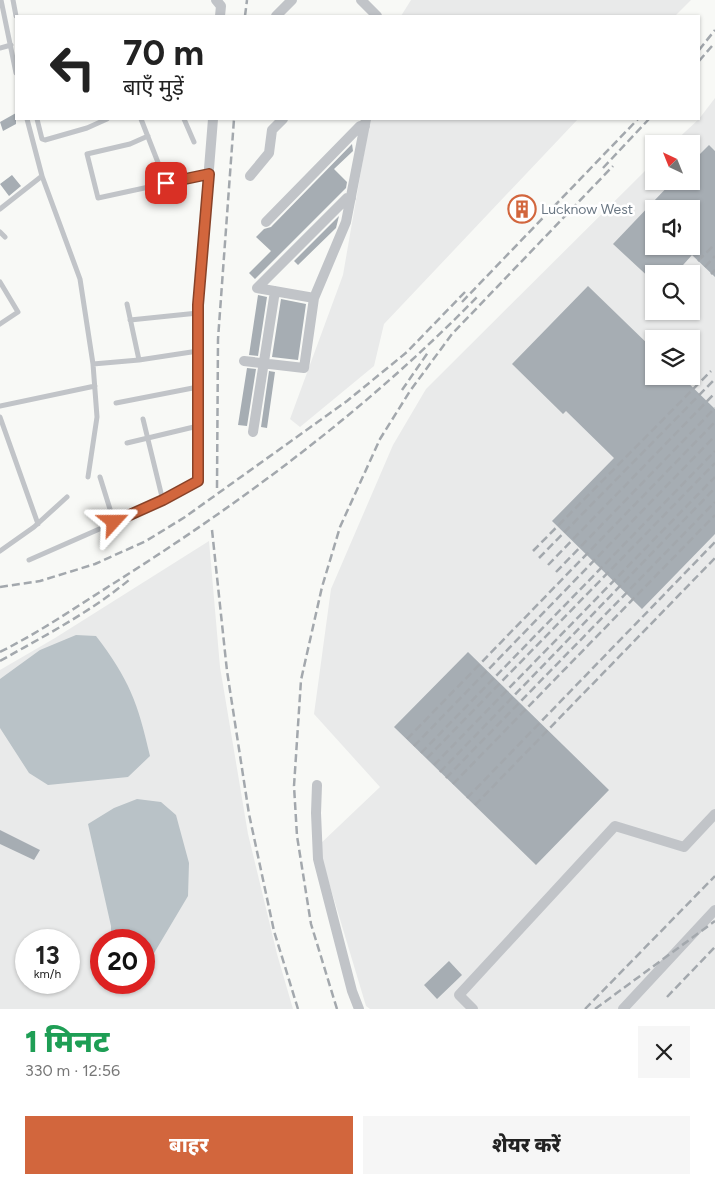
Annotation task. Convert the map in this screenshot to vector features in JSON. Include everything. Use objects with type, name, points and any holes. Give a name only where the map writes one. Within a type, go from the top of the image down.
[{"type":"street","points":[[216,0],[221,6],[220,15]]},
{"type":"street","points":[[277,15],[292,0]]},
{"type":"street","points":[[360,0],[376,15]]},
{"type":"street","points":[[198,481],[198,313],[213,120]]},
{"type":"street","points":[[250,176],[269,153],[272,130],[282,120]]},
{"type":"street","points":[[244,361],[304,368],[314,298],[346,222],[365,122]]},
{"type":"street","points":[[266,222],[365,122]]},
{"type":"street","points":[[314,298],[257,288],[347,198],[351,198]]},
{"type":"street","points":[[253,432],[275,291]]},
{"type":"street","points":[[318,785],[316,813],[318,860],[352,991],[360,1009]]},
{"type":"street","points":[[473,1009],[459,995],[615,826],[684,847],[715,814]]},
{"type":"street","points":[[623,1009],[715,910]]},
{"type":"lane","points":[[2,0],[2,11],[15,67]]},
{"type":"lane","points":[[13,0],[16,15]]},
{"type":"lane","points":[[0,48],[11,45]]},
{"type":"lane","points":[[27,120],[42,176],[80,279],[93,364],[97,417],[88,476]]},
{"type":"lane","points":[[37,120],[42,139],[45,140],[87,128],[105,120]]},
{"type":"lane","points":[[141,120],[166,183]]},
{"type":"lane","points":[[184,120],[194,142]]},
{"type":"lane","points":[[148,136],[130,144],[88,154],[98,198],[209,174]]},
{"type":"lane","points":[[0,209],[42,176]]},
{"type":"lane","points":[[0,232],[5,237]]},
{"type":"lane","points":[[0,282],[18,312],[0,324]]},
{"type":"lane","points":[[127,304],[139,360]]},
{"type":"lane","points":[[130,320],[198,313]]},
{"type":"lane","points":[[93,364],[139,360],[198,351]]},
{"type":"lane","points":[[0,406],[95,386]]},
{"type":"lane","points":[[116,403],[198,387]]},
{"type":"lane","points":[[0,417],[38,524]]},
{"type":"lane","points":[[143,419],[163,500]]},
{"type":"lane","points":[[127,443],[198,426]]},
{"type":"lane","points":[[100,477],[114,522]]},
{"type":"lane","points":[[29,560],[163,500],[198,481]]},
{"type":"lane","points":[[0,551],[38,524],[67,497]]},
{"type":"shaded area","points":[[411,0],[691,0],[676,15],[402,15]]},
{"type":"shaded area","points":[[715,98],[715,1009],[370,1009],[366,1006],[318,846],[380,787],[314,714],[331,589],[393,445],[426,389],[645,171],[645,190],[700,190],[700,135],[682,135],[700,120]]},
{"type":"shaded area","points":[[370,120],[577,120],[384,324],[374,366],[300,427],[290,419],[343,275]]},
{"type":"shaded area","points":[[209,541],[220,667],[248,834],[277,954],[293,1009],[0,1009],[0,670],[55,638]]},
{"type":"shaded area","points":[[76,635],[96,636],[117,665],[131,692],[150,756],[128,777],[48,785],[29,773],[0,728],[0,679],[40,650]]},
{"type":"shaded area","points":[[137,799],[161,802],[176,815],[189,863],[188,896],[155,952],[155,929],[111,929],[88,824],[114,808]]},
{"type":"building","points":[[15,114],[16,124],[3,131],[0,122]]},
{"type":"building","points":[[352,144],[353,151],[334,169],[347,182],[346,188],[255,279],[249,273],[271,251],[256,237],[264,229],[271,227]]},
{"type":"building","points":[[709,145],[715,151],[715,277],[692,255],[700,255],[700,200],[655,200],[664,190],[700,190],[700,154]]},
{"type":"building","points":[[12,175],[21,186],[9,196],[0,184]]},
{"type":"building","points":[[645,210],[645,255],[692,255],[683,265],[645,265],[645,274],[613,244]]},
{"type":"building","points":[[339,216],[336,228],[298,265],[294,261]]},
{"type":"building","points":[[588,286],[645,341],[645,385],[690,385],[715,409],[715,534],[642,609],[552,521],[614,458],[566,411],[563,414],[512,364]]},
{"type":"building","points":[[258,295],[267,297],[258,356],[249,355]]},
{"type":"building","points":[[281,299],[306,304],[298,360],[272,357]]},
{"type":"building","points":[[247,368],[256,369],[247,426],[238,425]]},
{"type":"building","points":[[269,371],[275,372],[267,428],[261,427]]},
{"type":"building","points":[[468,652],[609,790],[536,865],[394,727]]},
{"type":"building","points":[[0,830],[40,850],[34,860],[0,844]]},
{"type":"building","points":[[449,961],[462,975],[437,999],[424,985]]},
{"type":"railway","points":[[245,15],[247,0]]},
{"type":"railway","points":[[700,49],[715,30]]},
{"type":"railway","points":[[700,60],[712,46]]},
{"type":"railway","points":[[217,488],[218,339],[234,120]]},
{"type":"railway","points":[[462,302],[637,120]]},
{"type":"railway","points":[[603,168],[648,120]]},
{"type":"railway","points":[[337,1009],[311,924],[297,836],[294,786],[301,680],[322,587],[340,527],[380,439],[410,391],[452,334],[613,166]]},
{"type":"railway","points":[[698,261],[715,244]]},
{"type":"railway","points":[[705,267],[715,256]]},
{"type":"railway","points":[[711,274],[715,270]]},
{"type":"railway","points":[[0,587],[40,581],[95,564],[146,541],[185,517],[347,401],[407,352],[465,292]]},
{"type":"railway","points":[[0,652],[47,626],[170,547],[264,481],[309,447],[397,374],[479,295]]},
{"type":"railway","points":[[402,390],[429,351]]},
{"type":"railway","points":[[533,551],[711,371]]},
{"type":"railway","points":[[539,558],[715,379]]},
{"type":"railway","points":[[548,565],[715,393]]},
{"type":"railway","points":[[556,572],[715,408]]},
{"type":"railway","points":[[407,739],[715,422]]},
{"type":"railway","points":[[414,746],[715,436]]},
{"type":"railway","points":[[421,753],[715,451]]},
{"type":"railway","points":[[427,758],[715,463]]},
{"type":"railway","points":[[434,765],[715,477]]},
{"type":"railway","points":[[440,772],[715,488]]},
{"type":"railway","points":[[446,778],[715,502]]},
{"type":"railway","points":[[453,784],[715,515]]},
{"type":"railway","points":[[212,530],[227,671],[249,814],[274,931],[298,1009]]},
{"type":"railway","points":[[467,798],[715,542]]},
{"type":"railway","points":[[475,805],[715,558]]},
{"type":"railway","points":[[0,661],[82,614],[129,580]]},
{"type":"railway","points":[[585,1009],[715,876]]},
{"type":"railway","points":[[595,1009],[715,921]]},
{"type":"railway","points":[[667,997],[715,947]]},
{"type":"place","name":"Lucknow West","points":[[522,209]]},
{"type":"route","points":[[114,522],[163,500],[198,481],[198,305],[209,174],[166,183]]}]
